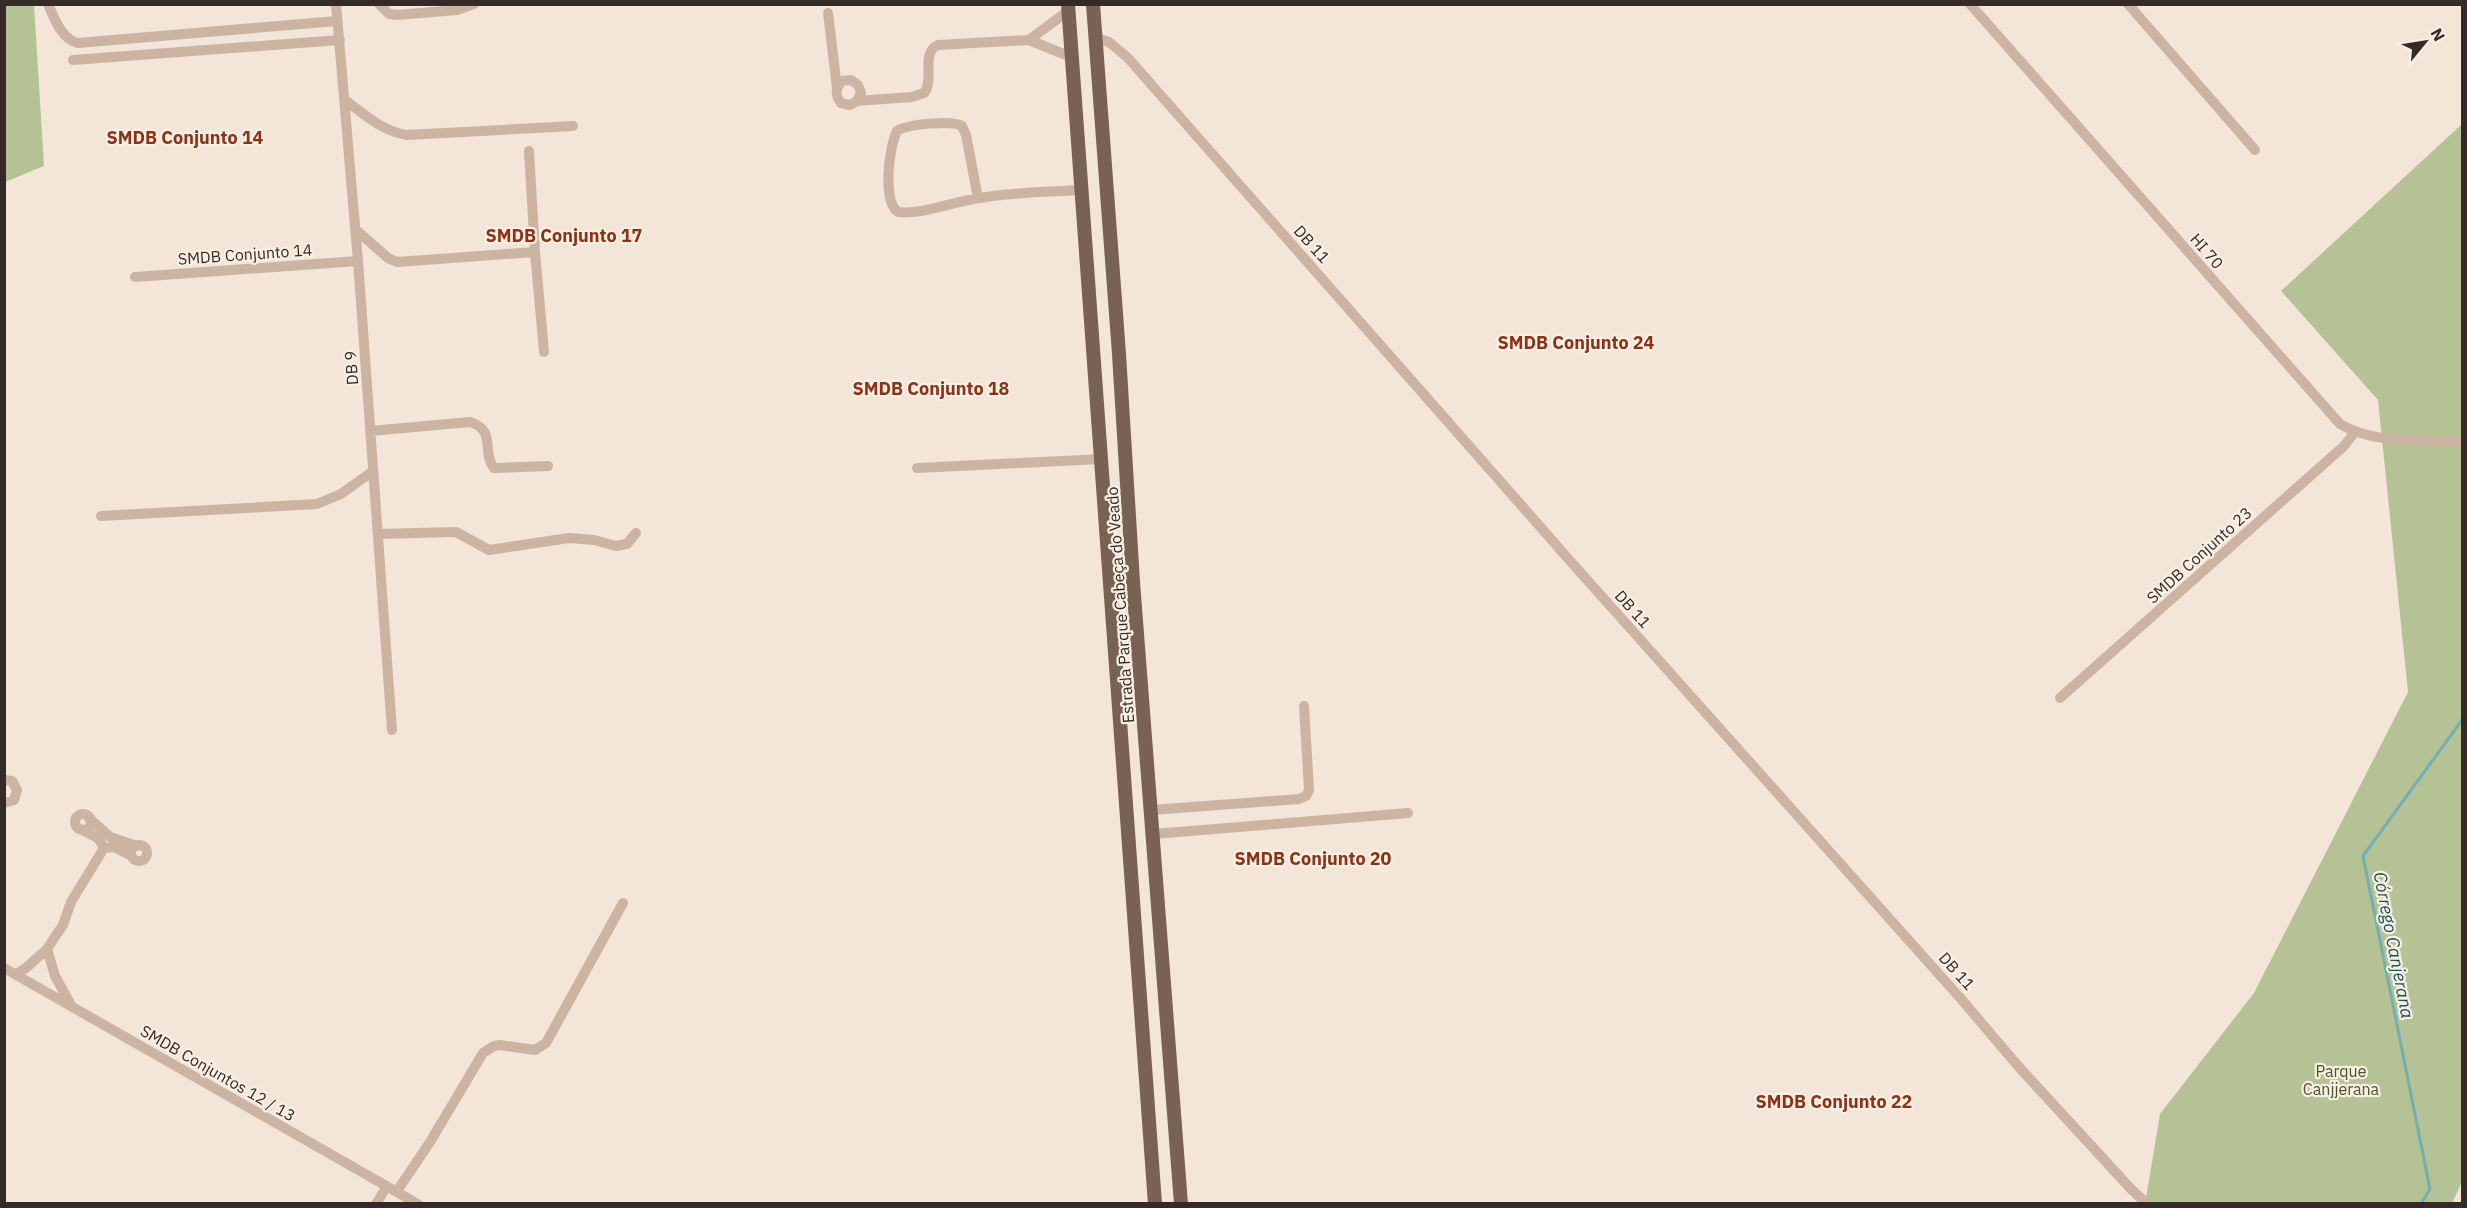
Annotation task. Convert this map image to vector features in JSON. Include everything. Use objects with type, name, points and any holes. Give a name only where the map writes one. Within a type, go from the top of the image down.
[{"type":"main road","name":"Estrada Parque Cabeça do Veado","points":[[1093,4],[1133,582],[1181,1203]]},
{"type":"main road","name":"Estrada Parque Cabeça do Veado","points":[[1068,8],[1155,1203]]},
{"type":"main road","points":[[1083,217],[1109,216]]},
{"type":"street","points":[[48,4],[62,31],[72,42],[78,43],[337,21]]},
{"type":"street","name":"DB 9","points":[[336,4],[358,261],[392,730]]},
{"type":"street","points":[[379,4],[389,14],[397,15],[457,10],[474,4]]},
{"type":"street","name":"HI 70","points":[[1970,4],[2330,413],[2355,432],[2376,437],[2463,442]]},
{"type":"street","points":[[2128,4],[2255,150]]},
{"type":"street","points":[[1029,40],[1068,8]]},
{"type":"street","points":[[828,13],[836,96],[841,103],[850,105],[857,101],[912,97],[924,93],[928,83],[929,55],[933,46],[1029,40],[1071,57]]},
{"type":"street","name":"DB 11","points":[[1096,38],[1108,42],[1128,58],[2018,1066],[2131,1189],[2147,1203]]},
{"type":"street","points":[[73,60],[340,40]]},
{"type":"street","points":[[837,88],[842,81],[851,80],[858,85],[861,93],[857,101]]},
{"type":"street","points":[[345,100],[375,123],[393,133],[407,135],[573,126]]},
{"type":"street","points":[[978,198],[966,135],[962,126],[953,123],[919,125],[908,126],[897,131],[888,176],[889,197],[894,209],[904,213],[1020,192],[1081,190]]},
{"type":"street","points":[[529,151],[544,352]]},
{"type":"street","points":[[355,229],[388,258],[397,262],[535,252]]},
{"type":"street","name":"SMDB Conjunto 14","points":[[135,277],[358,261]]},
{"type":"street","points":[[370,431],[470,422],[478,424],[485,432],[489,462],[494,468],[548,466]]},
{"type":"street","name":"SMDB Conjunto 23","points":[[2060,698],[2344,446],[2355,432]]},
{"type":"street","points":[[917,468],[1102,459]]},
{"type":"street","points":[[101,516],[317,504],[341,494],[373,471]]},
{"type":"street","points":[[378,534],[456,532],[489,550],[569,538],[594,540],[616,546],[627,544],[636,532]]},
{"type":"street","points":[[1152,810],[1306,796],[1309,790],[1304,706]]},
{"type":"street","points":[[4,780],[12,781],[17,790],[14,800],[4,803]]},
{"type":"street","points":[[1154,834],[1408,813]]},
{"type":"street","points":[[89,818],[110,837],[137,846],[132,849],[132,856],[114,847],[104,848],[99,838],[80,829],[88,828],[89,818]]},
{"type":"street","points":[[16,974],[47,949],[63,925],[71,902],[104,848]]},
{"type":"street","points":[[376,1203],[392,1189],[430,1142],[483,1053],[500,1045],[534,1050],[546,1043],[623,903]]},
{"type":"street","points":[[47,949],[54,976],[71,1006]]},
{"type":"street","name":"SMDB Conjuntos 12 / 13","points":[[4,968],[418,1203]]},
{"type":"green space","points":[[5,4],[34,5],[44,166],[5,182]]},
{"type":"green space","name":"Parque Canjjerana","points":[[2462,124],[2462,1182],[2452,1203],[2145,1204],[2160,1114],[2254,993],[2408,692],[2378,400],[2281,291]]},
{"type":"waterway","name":"Córrego Canjerana","points":[[2421,1204],[2430,1189],[2363,856],[2462,720]]},
{"type":"district","name":"SMDB Conjunto 14","points":[[185,137]]},
{"type":"district","name":"SMDB Conjunto 17","points":[[564,235]]},
{"type":"district","name":"SMDB Conjunto 24","points":[[1576,342]]},
{"type":"district","name":"SMDB Conjunto 18","points":[[931,388]]},
{"type":"district","name":"SMDB Conjunto 20","points":[[1313,858]]},
{"type":"district","name":"SMDB Conjunto 22","points":[[1834,1101]]}]
